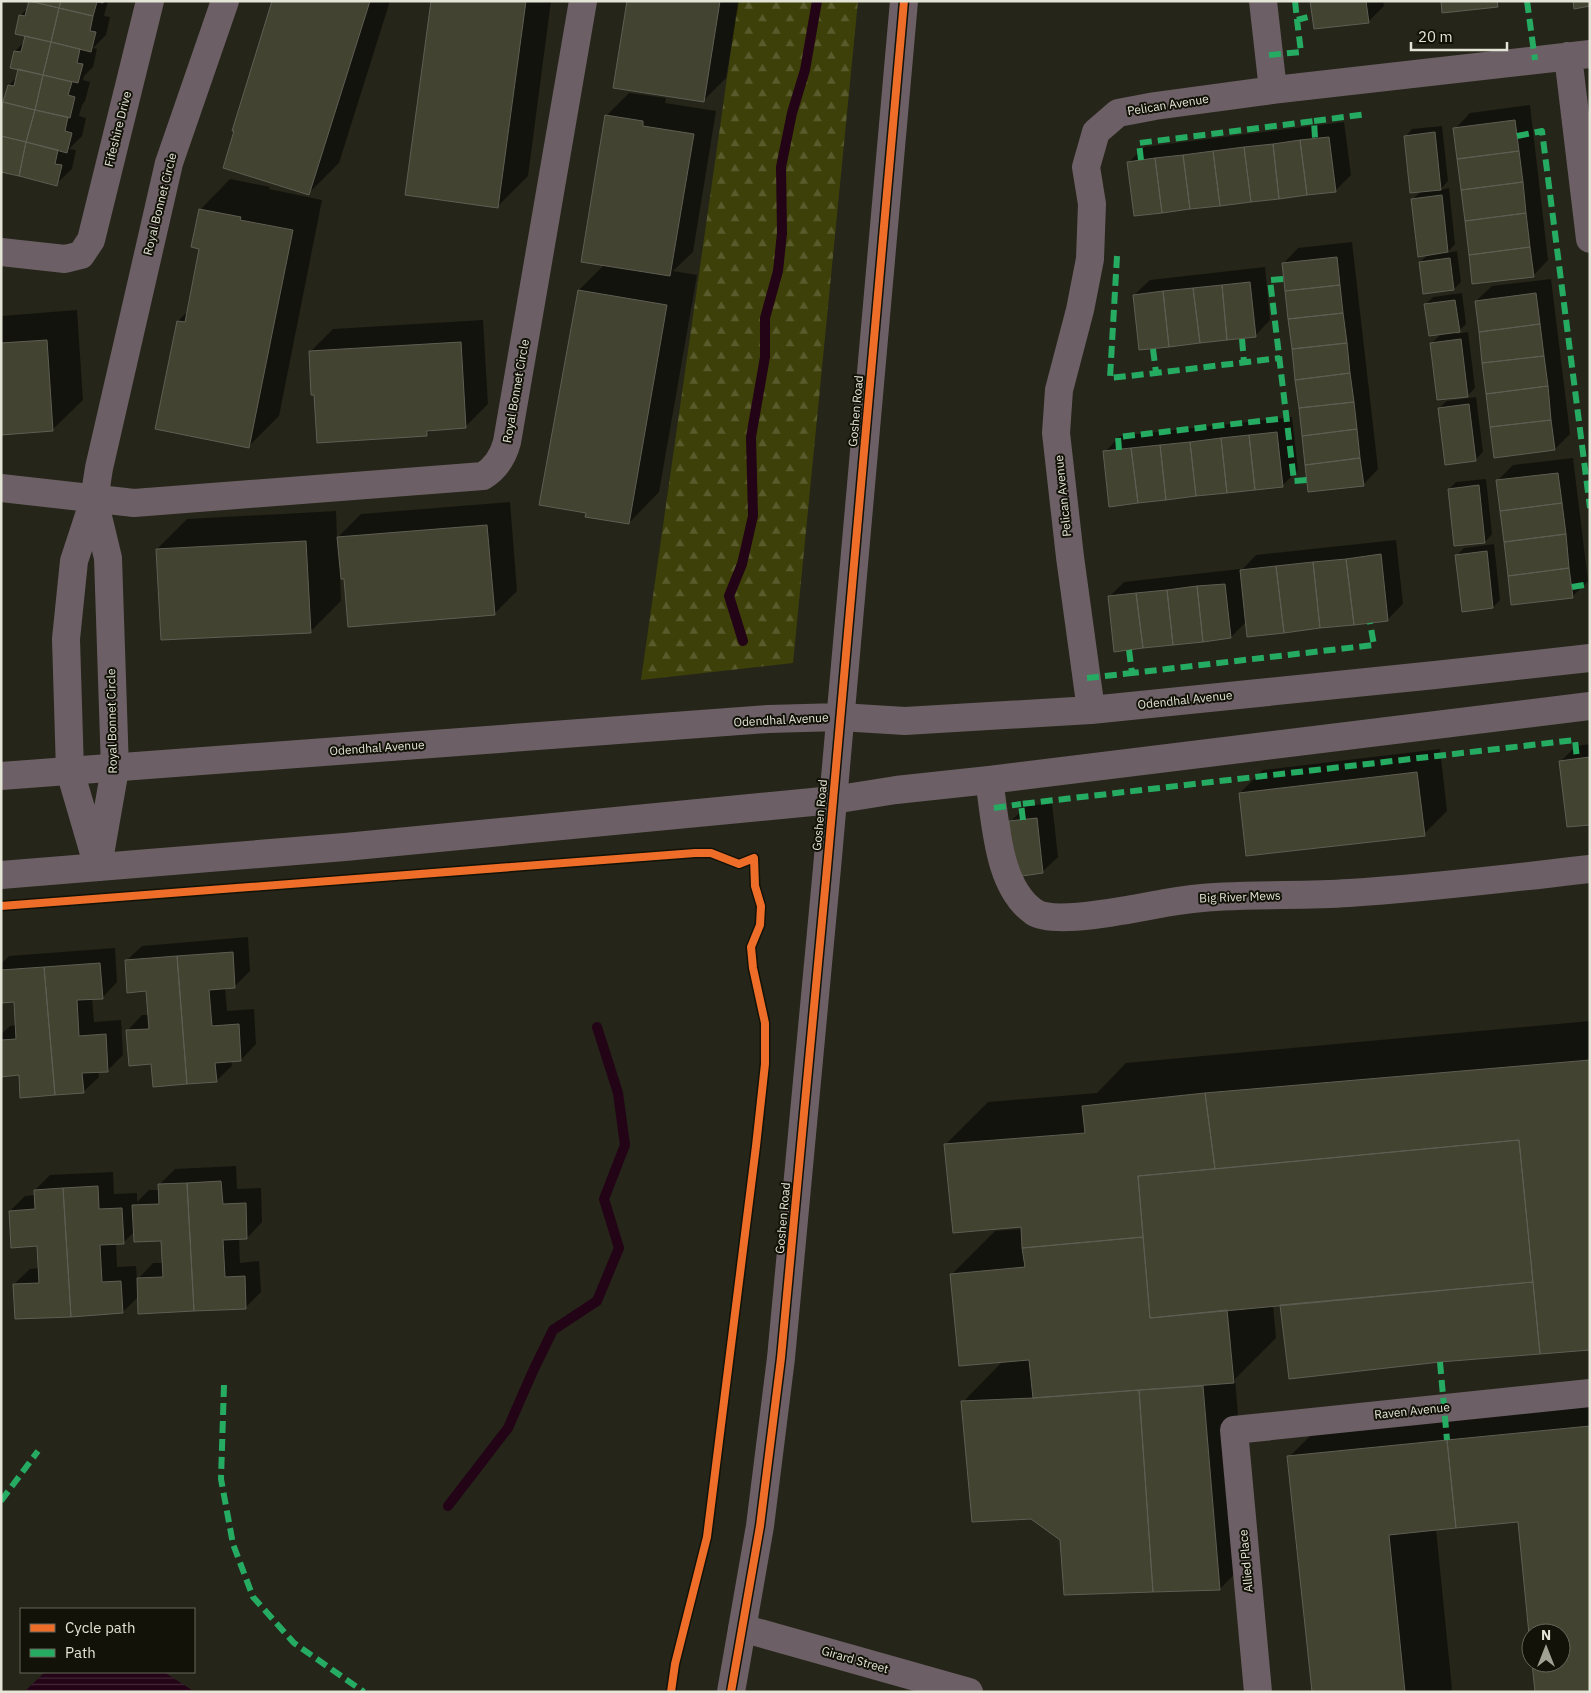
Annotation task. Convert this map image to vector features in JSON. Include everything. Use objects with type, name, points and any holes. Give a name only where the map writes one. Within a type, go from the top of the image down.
[{"type":"street","name":"Fifeshire Drive","points":[[1,252],[64,259],[81,255],[91,240],[150,1]]},
{"type":"street","name":"Royal Bonnet Circle","points":[[98,867],[70,771],[66,640],[74,561],[94,500],[99,468],[169,163],[225,1]]},
{"type":"street","name":"Royal Bonnet Circle","points":[[94,500],[134,503],[483,476],[493,470],[503,456],[507,442],[583,1]]},
{"type":"street","name":"Goshen Road","points":[[730,1692],[760,1526],[781,1358],[904,1]]},
{"type":"street","points":[[1263,1],[1273,90]]},
{"type":"street","points":[[1579,55],[1590,239]]},
{"type":"street","name":"Pelican Avenue","points":[[1091,710],[1070,557],[1056,433],[1059,390],[1080,310],[1090,259],[1092,204],[1086,168],[1096,132],[1118,113],[1273,90],[1579,55]]},
{"type":"street","points":[[1,488],[94,500]]},
{"type":"street","name":"Royal Bonnet Circle","points":[[94,500],[108,558],[115,769],[98,867]]},
{"type":"street","name":"Odendhal Avenue","points":[[1,776],[768,719],[840,717],[906,721],[1091,710],[1590,658]]},
{"type":"street","points":[[1,875],[345,847],[833,800],[896,790],[1590,706]]},
{"type":"street","name":"Big River Mews","points":[[990,780],[1004,870],[1014,892],[1035,913],[1059,918],[1101,914],[1187,899],[1349,894],[1490,881],[1590,869]]},
{"type":"street","name":"Raven Avenue","points":[[1234,1430],[1590,1393]]},
{"type":"street","name":"Allied Place","points":[[1234,1430],[1258,1692]]},
{"type":"street","name":"Girard Street","points":[[742,1628],[969,1692]]},
{"type":"green space","points":[[738,1],[858,1],[793,663],[641,680]]},
{"type":"shaded area","points":[[44,1673],[166,1673],[195,1692],[24,1692]]},
{"type":"building","points":[[29,1],[59,8],[51,42],[15,34],[19,15],[25,16]]},
{"type":"building","points":[[30,1],[61,1],[59,8]]},
{"type":"building","points":[[61,1],[104,1],[103,3],[97,2],[93,16],[59,8]]},
{"type":"building","points":[[272,1],[370,1],[309,195],[223,168],[234,131],[232,131]]},
{"type":"building","points":[[431,1],[526,1],[498,208],[405,195]]},
{"type":"building","points":[[627,1],[720,1],[704,102],[613,88]]},
{"type":"building","points":[[1310,1],[1366,1],[1369,23],[1314,29]]},
{"type":"building","points":[[1441,1],[1497,1],[1498,7],[1442,13]]},
{"type":"building","points":[[1573,1],[1590,1],[1590,6],[1574,9]]},
{"type":"building","points":[[59,8],[93,16],[90,31],[96,32],[91,52],[51,42]]},
{"type":"building","points":[[25,36],[51,42],[43,75],[10,68],[14,51],[21,52]]},
{"type":"building","points":[[51,42],[80,49],[77,63],[83,64],[78,83],[43,75]]},
{"type":"building","points":[[18,69],[43,75],[35,110],[3,102],[8,85],[14,86]]},
{"type":"building","points":[[43,75],[72,82],[68,95],[75,97],[70,118],[35,110]]},
{"type":"building","points":[[3,102],[35,110],[26,142],[1,136]]},
{"type":"building","points":[[35,110],[68,117],[65,131],[72,133],[67,153],[26,142]]},
{"type":"building","points":[[605,115],[643,121],[643,126],[694,134],[670,276],[581,262]]},
{"type":"building","points":[[1515,120],[1519,151],[1457,159],[1453,128]]},
{"type":"building","points":[[1435,132],[1441,190],[1410,193],[1404,136]]},
{"type":"building","points":[[1,136],[26,142],[19,176],[1,172]]},
{"type":"building","points":[[1329,137],[1336,192],[1307,195],[1300,140]]},
{"type":"building","points":[[1300,140],[1307,195],[1279,199],[1273,144]]},
{"type":"building","points":[[26,142],[58,150],[55,164],[62,165],[57,186],[19,176]]},
{"type":"building","points":[[1273,144],[1279,199],[1251,202],[1244,147]]},
{"type":"building","points":[[1244,147],[1251,202],[1220,206],[1213,151]]},
{"type":"building","points":[[1213,151],[1220,206],[1190,209],[1183,155]]},
{"type":"building","points":[[1519,151],[1523,182],[1461,190],[1457,159]]},
{"type":"building","points":[[1183,155],[1190,209],[1162,213],[1155,158]]},
{"type":"building","points":[[1155,158],[1162,213],[1134,216],[1127,162]]},
{"type":"building","points":[[1523,182],[1526,213],[1465,221],[1461,190]]},
{"type":"building","points":[[1442,195],[1448,252],[1418,257],[1411,199]]},
{"type":"building","points":[[199,209],[241,217],[240,220],[293,230],[249,448],[155,429],[177,321],[185,322],[199,249],[191,247]]},
{"type":"building","points":[[1526,213],[1530,247],[1469,255],[1465,221]]},
{"type":"building","points":[[1530,247],[1534,277],[1472,284],[1469,255]]},
{"type":"building","points":[[1337,257],[1340,285],[1285,291],[1282,263]]},
{"type":"building","points":[[1450,258],[1454,290],[1423,294],[1419,262]]},
{"type":"building","points":[[1250,282],[1256,337],[1227,340],[1222,285]]},
{"type":"building","points":[[1222,285],[1227,340],[1200,343],[1193,288]]},
{"type":"building","points":[[1340,285],[1343,313],[1288,319],[1285,291]]},
{"type":"building","points":[[1193,288],[1200,343],[1169,347],[1163,291]]},
{"type":"building","points":[[578,290],[667,305],[629,524],[585,517],[586,513],[539,505]]},
{"type":"building","points":[[1163,291],[1169,347],[1139,350],[1133,295]]},
{"type":"building","points":[[1536,293],[1540,324],[1479,332],[1475,301]]},
{"type":"building","points":[[1455,300],[1460,332],[1429,336],[1424,304]]},
{"type":"building","points":[[1343,313],[1347,343],[1292,349],[1288,319]]},
{"type":"building","points":[[1540,324],[1544,356],[1482,363],[1479,332]]},
{"type":"building","points":[[1461,339],[1468,397],[1437,400],[1430,343]]},
{"type":"building","points":[[47,340],[53,431],[1,435],[1,343]]},
{"type":"building","points":[[461,342],[466,428],[427,431],[427,436],[317,443],[314,395],[311,395],[309,351]]},
{"type":"building","points":[[1347,343],[1350,373],[1295,380],[1292,349]]},
{"type":"building","points":[[1544,356],[1548,386],[1486,394],[1482,363]]},
{"type":"building","points":[[1350,373],[1354,402],[1299,408],[1295,380]]},
{"type":"building","points":[[1548,386],[1551,420],[1490,427],[1486,394]]},
{"type":"building","points":[[1354,402],[1357,429],[1302,436],[1299,408]]},
{"type":"building","points":[[1469,404],[1476,461],[1445,465],[1438,408]]},
{"type":"building","points":[[1551,420],[1555,450],[1494,458],[1490,427]]},
{"type":"building","points":[[1357,429],[1360,458],[1305,465],[1302,436]]},
{"type":"building","points":[[1277,432],[1283,487],[1255,490],[1249,435]]},
{"type":"building","points":[[1249,435],[1255,490],[1227,493],[1221,438]]},
{"type":"building","points":[[1221,438],[1227,493],[1196,496],[1190,442]]},
{"type":"building","points":[[1190,442],[1196,496],[1166,500],[1160,445]]},
{"type":"building","points":[[1160,445],[1166,500],[1138,503],[1131,448]]},
{"type":"building","points":[[1131,448],[1138,503],[1109,507],[1103,451]]},
{"type":"building","points":[[1360,458],[1364,486],[1308,492],[1305,465]]},
{"type":"building","points":[[1558,473],[1562,503],[1500,511],[1496,480]]},
{"type":"building","points":[[1479,485],[1485,543],[1454,546],[1448,489]]},
{"type":"building","points":[[1562,503],[1566,534],[1504,542],[1500,511]]},
{"type":"building","points":[[487,525],[495,615],[348,627],[344,579],[341,579],[337,537]]},
{"type":"building","points":[[1566,534],[1569,568],[1508,576],[1504,542]]},
{"type":"building","points":[[306,541],[311,633],[161,640],[156,549]]},
{"type":"building","points":[[1487,551],[1493,608],[1462,612],[1455,555]]},
{"type":"building","points":[[1381,554],[1388,621],[1354,625],[1346,559]]},
{"type":"building","points":[[1346,559],[1354,625],[1320,628],[1313,562]]},
{"type":"building","points":[[1313,562],[1320,628],[1284,633],[1276,566]]},
{"type":"building","points":[[1276,566],[1284,633],[1247,637],[1240,570]]},
{"type":"building","points":[[1569,568],[1573,598],[1511,605],[1508,576]]},
{"type":"building","points":[[1225,584],[1231,638],[1203,642],[1197,586]]},
{"type":"building","points":[[1197,586],[1203,642],[1173,645],[1167,590]]},
{"type":"building","points":[[1167,590],[1173,645],[1143,648],[1136,593]]},
{"type":"building","points":[[1136,593],[1143,648],[1114,652],[1108,596]]},
{"type":"building","points":[[1590,757],[1590,825],[1567,827],[1559,761]]},
{"type":"building","points":[[1417,772],[1425,836],[1246,856],[1239,793]]},
{"type":"building","points":[[1037,818],[1043,873],[1015,877],[1009,821]]},
{"type":"building","points":[[233,952],[235,988],[209,990],[212,1026],[239,1024],[241,1061],[215,1063],[217,1082],[187,1084],[177,956]]},
{"type":"building","points":[[177,956],[187,1084],[153,1087],[151,1064],[129,1066],[126,1030],[149,1029],[146,991],[127,993],[125,960]]},
{"type":"building","points":[[100,963],[103,999],[77,1000],[79,1036],[106,1034],[108,1072],[82,1073],[84,1093],[55,1095],[44,967]]},
{"type":"building","points":[[44,967],[55,1095],[20,1098],[19,1075],[1,1077],[1,1040],[16,1039],[14,1002],[1,1003],[1,970]]},
{"type":"building","points":[[1590,1060],[1590,1350],[1540,1354],[1519,1140],[1215,1169],[1205,1093]]},
{"type":"building","points":[[1205,1093],[1215,1169],[1138,1176],[1143,1237],[1022,1248],[1021,1227],[953,1233],[944,1144],[1085,1133],[1082,1106]]},
{"type":"building","points":[[1519,1140],[1533,1282],[1150,1318],[1138,1176]]},
{"type":"building","points":[[221,1181],[223,1204],[246,1203],[247,1239],[223,1240],[225,1277],[245,1276],[246,1309],[194,1311],[187,1183]]},
{"type":"building","points":[[187,1183],[194,1311],[138,1314],[137,1278],[163,1277],[161,1241],[134,1242],[132,1205],[159,1204],[158,1184]]},
{"type":"building","points":[[98,1186],[99,1209],[122,1208],[124,1244],[100,1245],[102,1282],[121,1281],[123,1313],[71,1317],[63,1188]]},
{"type":"building","points":[[63,1188],[71,1317],[15,1319],[13,1284],[39,1283],[37,1246],[11,1248],[9,1211],[35,1209],[34,1190]]},
{"type":"building","points":[[1143,1237],[1150,1318],[1227,1310],[1234,1383],[1033,1398],[1029,1360],[959,1366],[950,1274],[1025,1267],[1022,1248]]},
{"type":"building","points":[[1533,1282],[1540,1354],[1440,1362],[1289,1379],[1280,1305]]},
{"type":"building","points":[[1203,1386],[1220,1590],[1153,1592],[1139,1390]]},
{"type":"building","points":[[1139,1390],[1153,1592],[1064,1595],[1060,1540],[1031,1519],[972,1522],[961,1401]]},
{"type":"building","points":[[1590,1426],[1590,1692],[1535,1692],[1533,1673],[1571,1673],[1571,1623],[1528,1623],[1518,1522],[1456,1528],[1447,1440]]},
{"type":"building","points":[[1447,1440],[1456,1528],[1389,1535],[1405,1692],[1312,1692],[1287,1456]]},
{"type":"waterway","points":[[743,641],[729,596],[742,564],[753,516],[751,437],[765,357],[765,318],[778,271],[782,233],[781,167],[792,113],[805,70],[817,1]]},
{"type":"waterway","points":[[448,1506],[508,1428],[553,1330],[597,1301],[619,1248],[604,1199],[625,1145],[618,1093],[597,1027]]},
{"type":"marked path","points":[[1295,1],[1297,20],[1312,16]]},
{"type":"marked path","points":[[1527,1],[1535,60]]},
{"type":"marked path","points":[[1269,55],[1301,52],[1297,20]]},
{"type":"marked path","points":[[1314,121],[1367,114]]},
{"type":"marked path","points":[[1141,160],[1139,143],[1314,121],[1315,138]]},
{"type":"marked path","points":[[1517,136],[1542,131],[1590,508]]},
{"type":"marked path","points":[[1117,256],[1110,378],[1156,373]]},
{"type":"marked path","points":[[1283,279],[1270,280],[1294,481],[1307,480]]},
{"type":"marked path","points":[[1242,339],[1244,362]]},
{"type":"marked path","points":[[1153,349],[1156,373],[1280,358]]},
{"type":"marked path","points":[[1119,450],[1118,437],[1287,418]]},
{"type":"marked path","points":[[1572,587],[1590,584]]},
{"type":"marked path","points":[[1129,650],[1132,673],[1374,645],[1370,623]]},
{"type":"marked path","points":[[1087,678],[1132,673]]},
{"type":"marked path","points":[[1023,820],[1021,804],[1575,740],[1577,759]]},
{"type":"marked path","points":[[994,808],[1021,804]]},
{"type":"marked path","points":[[1440,1362],[1447,1440]]},
{"type":"marked path","points":[[224,1385],[221,1479],[233,1544],[253,1597],[294,1643],[364,1692]]},
{"type":"marked path","points":[[1,1501],[38,1451]]},
{"type":"cycle path","points":[[731,1692],[760,1526],[781,1358],[827,868],[904,1]]},
{"type":"cycle path","points":[[1,906],[695,853],[711,853],[739,864],[754,858],[755,886],[761,906],[760,925],[751,947],[753,968],[765,1023],[765,1064],[707,1537],[675,1664],[671,1692]]}]
